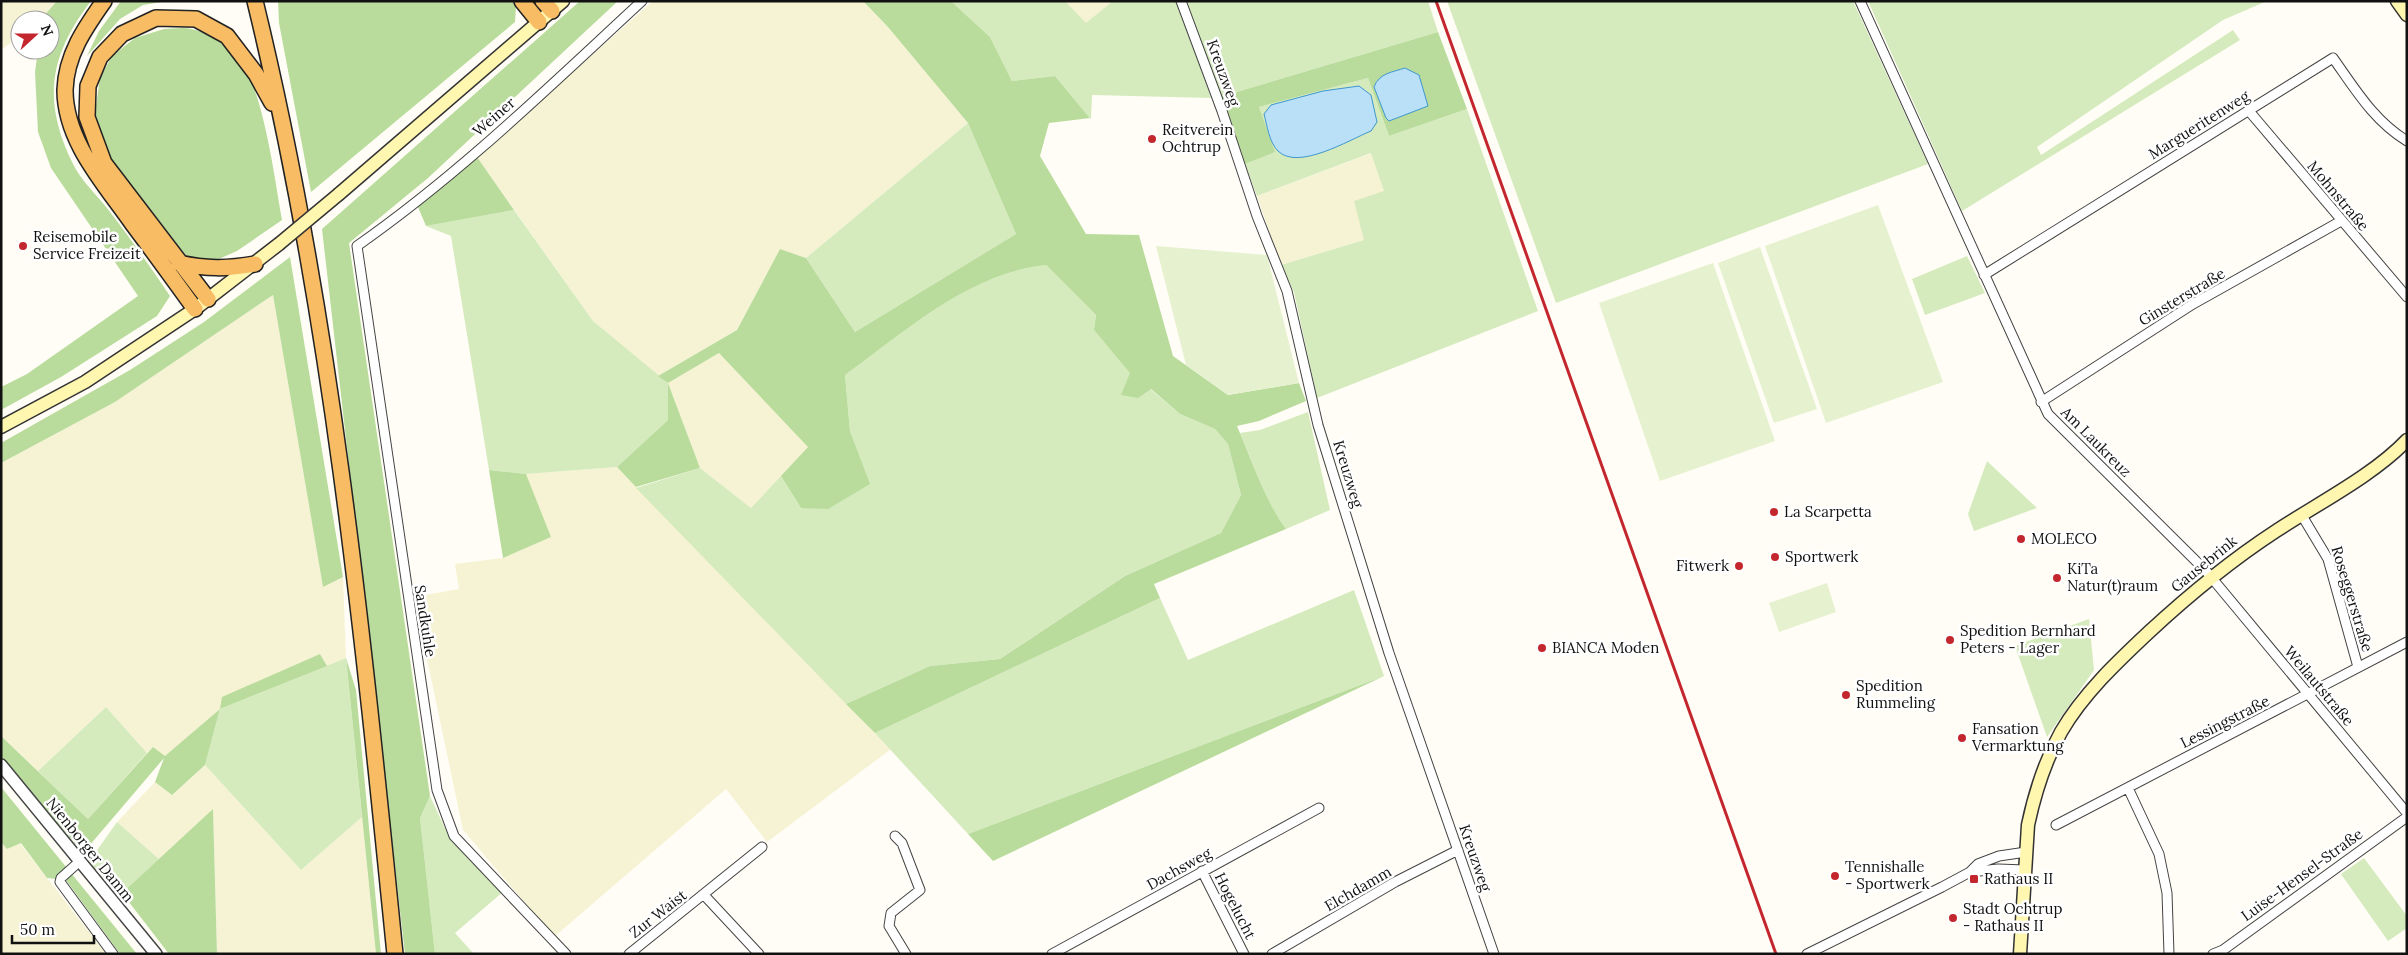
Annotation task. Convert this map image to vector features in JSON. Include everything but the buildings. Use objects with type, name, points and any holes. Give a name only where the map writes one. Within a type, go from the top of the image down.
[{"type":"highway","points":[[104,1],[82,32],[70,61],[65,90],[68,118],[85,157],[194,309]]},
{"type":"highway","points":[[255,1],[281,120],[307,259],[338,456],[375,759],[395,954]]},
{"type":"highway","points":[[260,21],[263,1]]},
{"type":"highway","points":[[522,1],[539,22]]},
{"type":"highway","points":[[208,299],[104,162],[87,117],[88,86],[100,57],[122,34],[156,18],[196,19],[227,36],[256,74],[281,120]]},
{"type":"highway","points":[[179,263],[205,269],[230,269],[254,264]]},
{"type":"main road","points":[[2397,1],[2407,15]]},
{"type":"main road","points":[[1,427],[85,382],[194,309],[254,264],[339,194],[539,22],[553,4]]},
{"type":"main road","name":"Gausebrink","points":[[2020,954],[2028,825],[2040,779],[2054,747],[2072,716],[2089,693],[2129,650],[2211,577],[2301,514],[2378,464],[2407,440]]},
{"type":"street","name":"Weiner","points":[[357,246],[428,193],[523,110],[642,1]]},
{"type":"street","name":"Kreuzweg","points":[[1181,1],[1222,111],[1257,216],[1287,291],[1318,426],[1333,476],[1389,654],[1494,954]]},
{"type":"street","name":"Am Laukreuz","points":[[1860,1],[2048,414],[2211,577]]},
{"type":"street","name":"Margueritenweg","points":[[1984,275],[2333,58],[2371,112],[2389,130],[2407,141]]},
{"type":"street","name":"Mohnstraße","points":[[2248,111],[2340,221],[2407,297]]},
{"type":"street","name":"Ginsterstraße","points":[[2041,402],[2193,304],[2340,221]]},
{"type":"street","name":"Sandkuhle","points":[[357,246],[437,790],[454,836],[566,954]]},
{"type":"street","name":"Roseggerstraße","points":[[2301,514],[2328,559],[2358,667]]},
{"type":"street","name":"Weilautstraße","points":[[2211,577],[2407,813]]},
{"type":"street","name":"Lessingstraße","points":[[2056,825],[2407,642]]},
{"type":"street","name":"Nienborger Damm","points":[[1,765],[156,954]]},
{"type":"street","points":[[2128,788],[2159,854],[2167,892],[2169,954]]},
{"type":"street","name":"Dachsweg","points":[[1052,954],[1319,808]]},
{"type":"street","name":"Luise-Hensel-Straße","points":[[2213,954],[2223,950],[2407,817]]},
{"type":"street","points":[[894,836],[902,843],[920,890],[891,912],[889,926],[906,954]]},
{"type":"street","name":"Zur Waist","points":[[630,954],[762,847]]},
{"type":"street","name":"Elchdamm","points":[[1272,954],[1395,882],[1458,850]]},
{"type":"street","points":[[1807,954],[1970,872],[1978,864],[1999,856],[2026,852]]},
{"type":"street","points":[[80,861],[61,878],[60,882],[113,954]]},
{"type":"street","points":[[1970,872],[1998,869],[2025,870]]},
{"type":"street","name":"Hogelucht","points":[[1202,871],[1244,954]]},
{"type":"street","name":"Zur Waist","points":[[704,895],[759,954]]},
{"type":"shaded area","points":[[1,1],[57,1],[49,10],[10,10],[10,43],[1,50]]},
{"type":"shaded area","points":[[653,1],[863,1],[888,27],[968,123],[806,258],[780,249],[737,330],[658,376],[593,321],[477,157]]},
{"type":"shaded area","points":[[1065,1],[1113,1],[1086,24]]},
{"type":"shaded area","points":[[1372,153],[1384,191],[1364,240],[1281,265],[1257,196]]},
{"type":"shaded area","points":[[273,295],[323,586],[343,577],[346,658],[327,666],[320,654],[220,709],[165,757],[153,747],[147,753],[106,707],[38,771],[1,736],[1,463],[115,402]]},
{"type":"shaded area","points":[[719,353],[809,447],[751,508],[700,468],[668,383]]},
{"type":"shaded area","points":[[617,467],[891,749],[767,842],[726,789],[554,937],[463,830],[414,597],[459,589],[455,564],[503,558],[550,537],[526,474]]},
{"type":"shaded area","points":[[205,765],[301,870],[362,817],[376,954],[217,954],[213,810],[159,859],[117,822],[155,782],[172,795]]},
{"type":"shaded area","points":[[1,842],[7,849],[20,843],[106,954],[1,954]]},
{"type":"green space","points":[[57,1],[91,1],[77,21],[60,57],[60,10],[49,10]]},
{"type":"green space","points":[[121,1],[168,1],[143,5],[120,19],[87,56],[99,31]]},
{"type":"green space","points":[[278,1],[512,1],[516,6],[515,22],[311,192],[279,23]]},
{"type":"green space","points":[[580,1],[618,1],[428,178],[349,243],[430,796],[420,818],[435,954],[405,954],[322,229]]},
{"type":"green space","points":[[863,1],[951,1],[990,37],[1012,81],[1055,76],[1090,118],[1049,123],[1040,156],[1086,234],[1139,235],[1173,356],[1228,395],[1299,383],[1306,401],[1259,421],[1237,426],[1271,506],[1286,529],[1154,584],[1160,598],[875,733],[846,704],[930,666],[1000,659],[1125,576],[1221,533],[1241,495],[1228,444],[1215,429],[1180,414],[1151,389],[1138,398],[1121,395],[1130,373],[1094,330],[1096,315],[1046,265],[1018,270],[991,279],[965,292],[915,323],[845,375],[850,431],[870,484],[828,509],[801,508],[781,476],[808,447],[719,353],[668,383],[658,376],[737,330],[780,249],[806,258],[855,332],[1016,234],[968,123],[888,27]]},
{"type":"green space","points":[[951,1],[1065,1],[1086,23],[1113,1],[1177,1],[1211,98],[1092,95],[1091,119],[1055,76],[1012,81],[990,37]]},
{"type":"green space","points":[[1185,1],[1428,1],[1438,32],[1220,97]]},
{"type":"green space","points":[[1447,1],[1853,1],[1928,164],[1556,303]]},
{"type":"green space","points":[[1868,1],[2267,1],[2223,20],[2037,147],[2041,155],[2233,30],[2240,40],[1962,211]]},
{"type":"green space","points":[[185,28],[204,33],[217,40],[239,59],[255,90],[272,159],[282,220],[237,251],[212,262],[187,257],[108,155],[94,120],[100,78],[112,56],[135,38],[164,29]]},
{"type":"green space","points":[[1438,32],[1467,109],[1389,136],[1368,78],[1259,107],[1275,152],[1245,164],[1220,97]]},
{"type":"green space","points":[[37,60],[59,60],[54,99],[63,141],[73,164],[81,177],[118,222],[170,296],[157,316],[61,377],[1,410],[1,387],[27,374],[138,296],[51,168],[38,132],[35,72]]},
{"type":"green space","points":[[1368,78],[1389,136],[1467,109],[1538,311],[1317,398],[1294,292],[1281,265],[1364,240],[1354,201],[1384,191],[1371,153],[1257,196],[1245,164],[1274,152],[1259,107]]},
{"type":"green space","points":[[968,123],[1016,234],[855,332],[806,258]]},
{"type":"green space","points":[[477,157],[514,210],[426,226],[418,207]]},
{"type":"green space","points":[[1878,205],[1943,382],[1826,423],[1765,246]]},
{"type":"green space","points":[[514,210],[593,321],[668,383],[668,420],[617,467],[526,474],[489,470],[451,236],[426,226]]},
{"type":"green space","points":[[1156,246],[1267,255],[1299,383],[1228,395],[1186,365]]},
{"type":"green space","points":[[1760,247],[1817,409],[1774,423],[1718,263]]},
{"type":"green space","points":[[1967,256],[1985,293],[1925,315],[1912,279]]},
{"type":"green space","points":[[290,257],[343,577],[323,587],[273,295],[115,402],[1,463],[1,443],[130,370],[204,322]]},
{"type":"green space","points":[[1713,263],[1775,441],[1660,481],[1599,303]]},
{"type":"green space","points":[[1046,265],[1096,315],[1094,330],[1131,373],[1180,414],[1215,429],[1228,444],[1241,495],[1221,533],[1125,576],[1000,659],[930,666],[846,704],[636,488],[700,468],[751,508],[781,476],[801,508],[869,483],[850,431],[845,375],[915,323],[965,292],[991,279],[1018,270]]},
{"type":"green space","points":[[668,383],[700,468],[636,487],[617,467],[668,420]]},
{"type":"green space","points":[[1308,412],[1330,510],[1286,529],[1266,495],[1240,433],[1260,430]]},
{"type":"green space","points":[[1987,461],[2037,508],[1974,531],[1968,514]]},
{"type":"green space","points":[[489,470],[526,474],[551,537],[503,558]]},
{"type":"green space","points":[[1827,583],[1836,612],[1779,632],[1769,603]]},
{"type":"green space","points":[[1354,590],[1384,676],[968,834],[875,733],[1160,598],[1188,660]]},
{"type":"green space","points":[[2089,619],[2094,670],[2047,737],[2015,646]]},
{"type":"green space","points":[[320,654],[327,666],[220,709],[222,697]]},
{"type":"green space","points":[[346,658],[362,817],[301,870],[205,765],[220,709]]},
{"type":"green space","points":[[346,658],[356,690],[381,954],[376,954]]},
{"type":"green space","points":[[1384,676],[993,861],[968,834]]},
{"type":"green space","points":[[106,707],[147,753],[88,819],[38,771]]},
{"type":"green space","points":[[220,709],[205,765],[172,795],[155,782],[164,758],[89,846],[76,845],[1,756],[1,736],[88,819],[153,747],[165,756]]},
{"type":"green space","points":[[1,787],[137,954],[120,954],[66,880],[47,878],[21,843],[7,849],[1,842]]},
{"type":"green space","points":[[430,796],[449,837],[504,891],[455,933],[474,954],[435,954],[420,818]]},
{"type":"green space","points":[[213,809],[217,954],[169,954],[122,893]]},
{"type":"green space","points":[[117,822],[159,859],[122,893],[88,863]]},
{"type":"green space","points":[[2364,858],[2407,916],[2407,928],[2388,941],[2341,874]]},
{"type":"water","points":[[1405,68],[1419,75],[1428,106],[1389,121],[1386,118],[1374,87],[1376,82],[1383,76]]},
{"type":"water","points":[[1359,86],[1371,95],[1377,122],[1371,131],[1324,152],[1298,158],[1287,156],[1278,151],[1272,143],[1264,114],[1271,105],[1323,91]]},
{"type":"railway","points":[[1436,1],[1776,954]]},
{"type":"place","name":"Reitverein Ochtrup","points":[[1152,139]]},
{"type":"place","name":"Reisemobile Service Freizeit","points":[[23,246]]},
{"type":"place","name":"La Scarpetta","points":[[1774,512]]},
{"type":"place","name":"MOLECO","points":[[2021,539]]},
{"type":"place","name":"Sportwerk","points":[[1775,557]]},
{"type":"place","name":"Fitwerk","points":[[1739,566]]},
{"type":"place","name":"KiTa Natur(t)raum","points":[[2057,578]]},
{"type":"place","name":"Spedition Bernhard Peters - Lager","points":[[1950,640]]},
{"type":"place","name":"BIANCA Moden","points":[[1542,648]]},
{"type":"place","name":"Spedition Rummeling","points":[[1846,695]]},
{"type":"place","name":"Fansation Vermarktung","points":[[1962,738]]},
{"type":"place","name":"Tennishalle - Sportwerk","points":[[1835,876]]},
{"type":"place","name":"Rathaus II","points":[[1974,879]]},
{"type":"place","name":"Stadt Ochtrup - Rathaus II","points":[[1953,918]]}]
